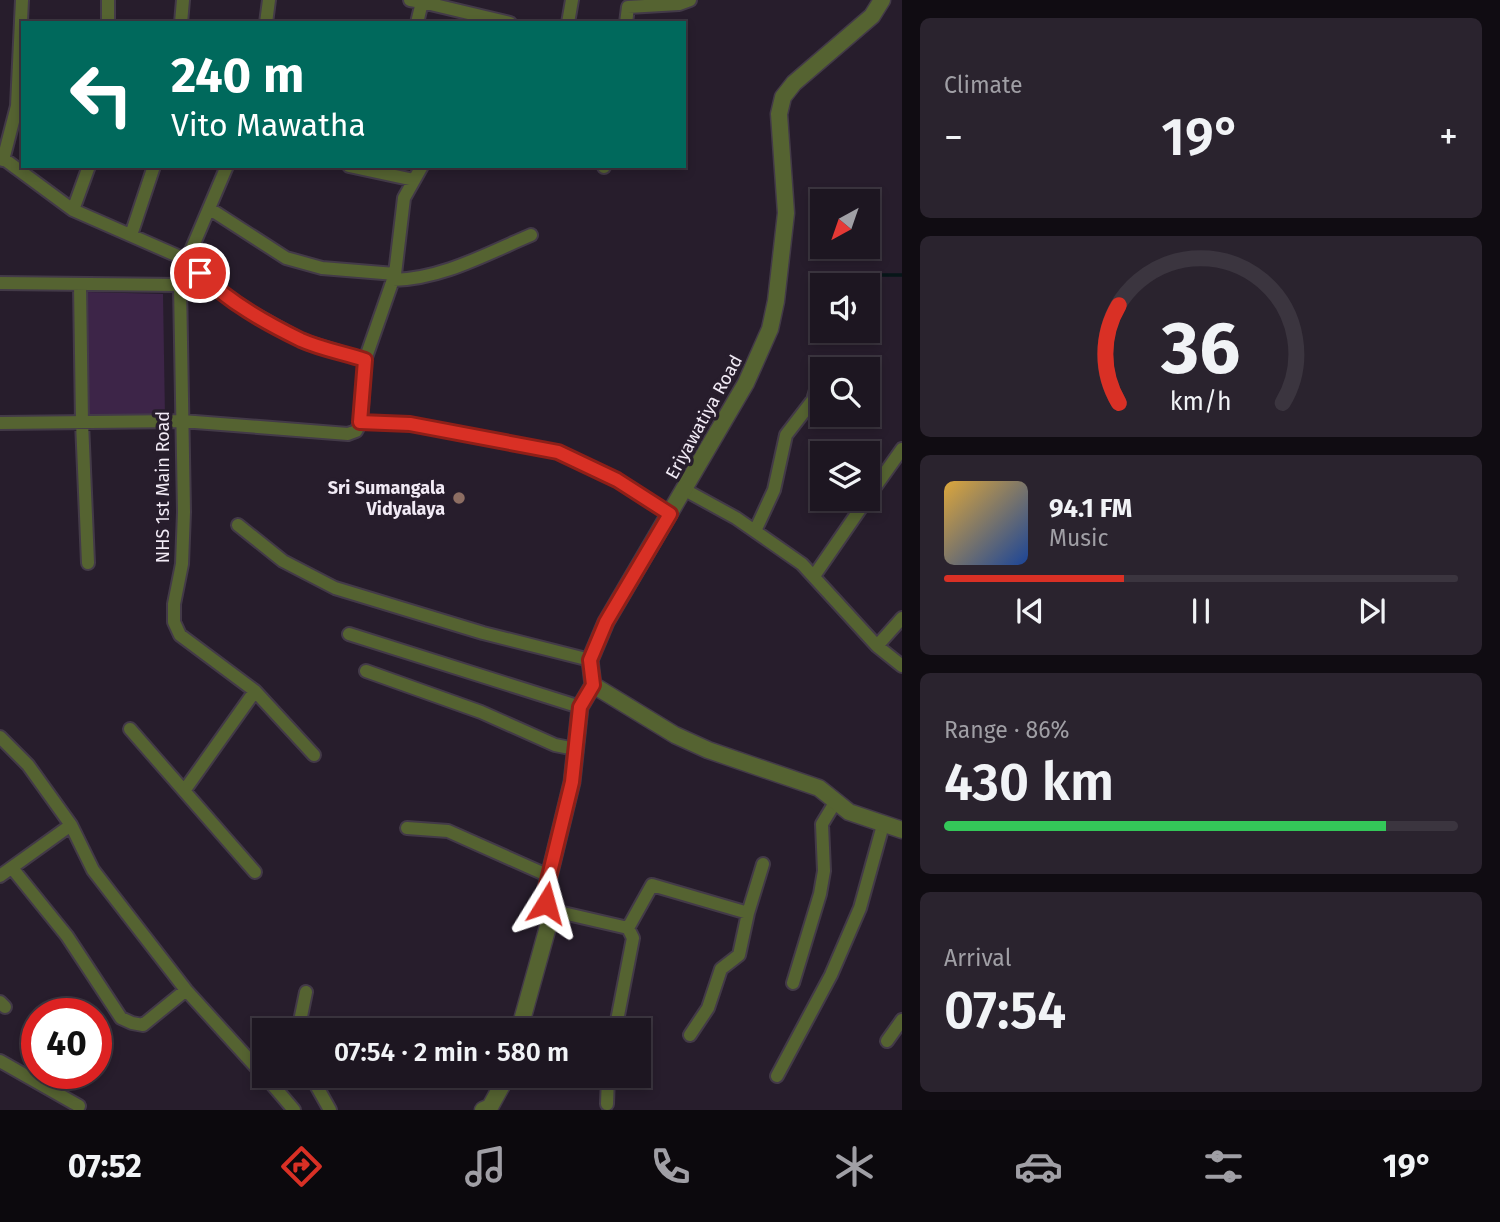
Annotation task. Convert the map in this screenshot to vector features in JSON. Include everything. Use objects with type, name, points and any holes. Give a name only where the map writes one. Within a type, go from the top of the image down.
[{"type":"street","points":[[21,21],[22,0]]},
{"type":"street","points":[[108,0],[108,21]]},
{"type":"street","points":[[181,21],[183,0]]},
{"type":"street","points":[[266,21],[269,0]]},
{"type":"street","points":[[568,21],[572,0]]},
{"type":"street","points":[[626,21],[628,7],[680,4],[690,0]]},
{"type":"street","name":"Eriyawatiya Road","points":[[593,685],[590,660],[606,622],[746,383],[771,329],[786,212],[779,114],[783,97],[794,83],[872,16],[882,0]]},
{"type":"street","points":[[417,21],[416,1],[479,19]]},
{"type":"street","points":[[21,21],[17,106],[2,158],[73,211],[187,260],[213,286],[249,311],[303,341],[365,360]]},
{"type":"street","points":[[73,211],[88,168]]},
{"type":"street","points":[[131,235],[153,168]]},
{"type":"street","name":"NHS 1st Main Road","points":[[226,168],[187,260],[180,285],[184,512],[182,564],[174,604],[174,622],[180,635],[255,691],[314,755]]},
{"type":"street","points":[[368,168],[387,170],[414,180]]},
{"type":"street","points":[[0,423],[181,421],[348,434],[356,431],[360,422],[365,360],[394,277],[404,198],[421,168]]},
{"type":"street","points":[[210,209],[286,258],[323,268],[411,279],[449,270],[531,235]]},
{"type":"street","points":[[0,283],[180,285]]},
{"type":"street","points":[[80,285],[88,563]]},
{"type":"street","points":[[755,531],[775,490],[786,435],[810,404]]},
{"type":"street","points":[[360,422],[410,424],[558,452],[617,480],[670,514]]},
{"type":"street","points":[[880,480],[901,449]]},
{"type":"street","points":[[685,491],[736,518],[803,564],[877,646],[901,666]]},
{"type":"street","points":[[814,576],[859,511]]},
{"type":"street","points":[[238,525],[283,561],[335,588],[483,633],[590,660]]},
{"type":"street","points":[[877,646],[901,618]]},
{"type":"street","points":[[349,634],[580,707]]},
{"type":"street","points":[[366,671],[481,712],[555,745],[575,749]]},
{"type":"street","points":[[523,1018],[549,923],[550,910],[544,897],[572,782],[580,707],[593,685],[675,734],[708,750],[818,788],[849,812],[901,830]]},
{"type":"street","points":[[184,791],[255,691]]},
{"type":"street","points":[[130,730],[255,872]]},
{"type":"street","points":[[0,737],[28,765],[71,825],[93,870],[186,990],[252,1062]]},
{"type":"street","points":[[793,983],[820,894],[824,871],[822,824],[836,802]]},
{"type":"street","points":[[0,876],[71,825]]},
{"type":"street","points":[[777,1076],[831,975],[860,908],[883,825]]},
{"type":"street","points":[[407,828],[448,831],[549,876]]},
{"type":"street","points":[[690,1035],[708,1008],[721,969],[739,955],[748,912],[764,864]]},
{"type":"street","points":[[12,867],[67,936],[121,1018],[143,1025],[186,990]]},
{"type":"street","points":[[628,928],[652,885],[748,912]]},
{"type":"street","points":[[550,910],[628,928]]},
{"type":"street","points":[[618,1018],[633,939],[628,928]]},
{"type":"street","points":[[301,1018],[306,992]]},
{"type":"street","points":[[887,1041],[901,1020]]},
{"type":"street","points":[[0,1061],[79,1106]]},
{"type":"street","points":[[275,1088],[294,1110]]},
{"type":"street","points":[[317,1088],[330,1110]]},
{"type":"street","points":[[483,1110],[490,1107],[500,1088]]},
{"type":"street","points":[[607,1104],[608,1088]]},
{"type":"shaded area","points":[[86,292],[163,294],[165,418],[89,418]]},
{"type":"waterway","points":[[880,275],[902,275]]},
{"type":"place","name":"Sri Sumangala Vidyalaya","points":[[459,498]]},
{"type":"route","points":[[200,273],[213,286],[249,311],[303,341],[365,360],[360,422],[410,424],[558,452],[617,480],[670,514],[606,622],[590,660],[593,685],[580,707],[572,782],[544,897],[546,903]]}]
